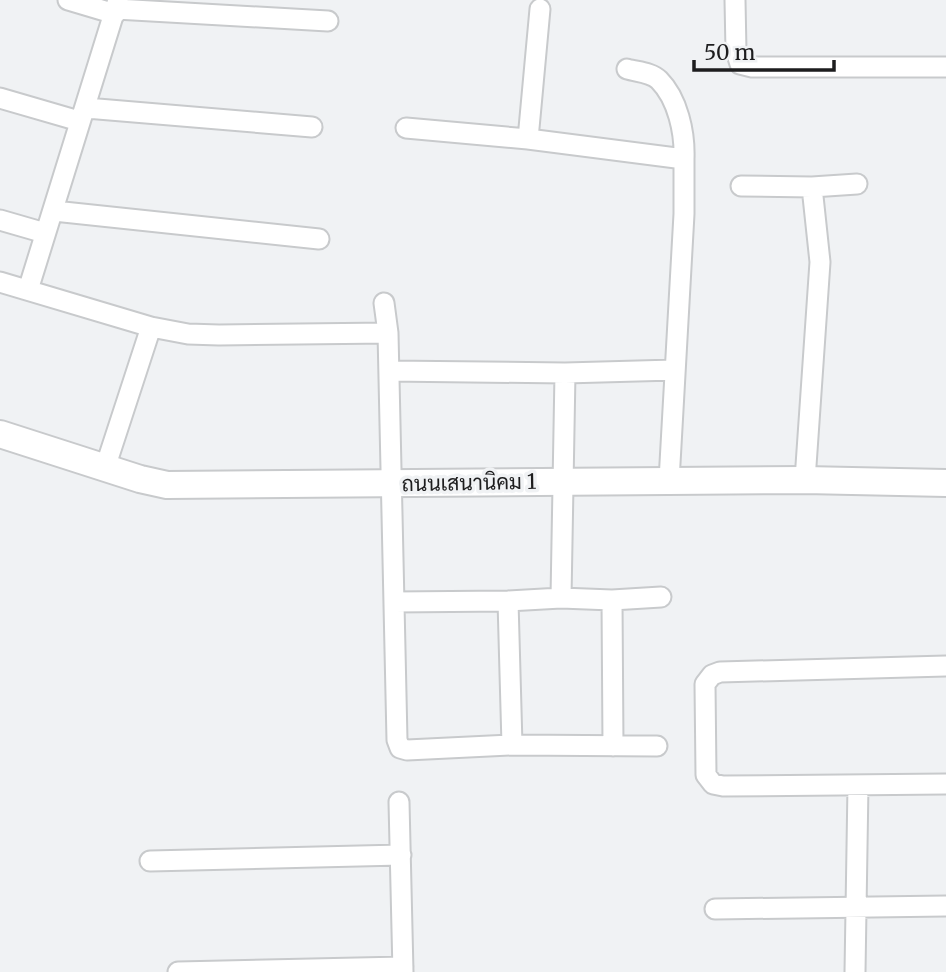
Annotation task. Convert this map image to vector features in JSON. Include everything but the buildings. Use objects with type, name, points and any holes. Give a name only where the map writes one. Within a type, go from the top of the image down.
[{"type":"street","points":[[68,0],[116,8],[328,21]]},
{"type":"street","points":[[735,0],[736,51],[740,64],[752,67],[946,67]]},
{"type":"street","points":[[29,290],[116,8]]},
{"type":"street","points":[[528,139],[540,9]]},
{"type":"street","points":[[627,69],[658,78],[681,124],[685,142],[684,214],[669,481]]},
{"type":"street","points":[[0,98],[83,115],[312,127]]},
{"type":"street","points":[[406,128],[528,139],[684,159]]},
{"type":"street","points":[[741,186],[812,187],[857,184]]},
{"type":"street","points":[[805,480],[820,262],[812,187]]},
{"type":"street","points":[[54,211],[319,239]]},
{"type":"street","points":[[0,220],[45,233]]},
{"type":"street","points":[[0,282],[152,327],[188,334],[388,333]]},
{"type":"street","points":[[384,303],[388,333],[397,740],[400,748],[407,750],[512,745],[657,746]]},
{"type":"street","points":[[105,468],[152,327]]},
{"type":"street","points":[[389,371],[565,373],[674,370]]},
{"type":"street","points":[[561,598],[565,373]]},
{"type":"street","name":"ถนนเสนานิคม 1","points":[[0,434],[167,485],[805,480],[946,483]]},
{"type":"street","points":[[394,602],[661,597]]},
{"type":"street","points":[[612,600],[613,746]]},
{"type":"street","points":[[508,601],[512,745]]},
{"type":"street","points":[[946,666],[720,672],[712,675],[705,684],[706,775],[713,784],[946,784]]},
{"type":"street","points":[[855,972],[858,785]]},
{"type":"street","points":[[178,972],[403,969],[399,802]]},
{"type":"street","points":[[150,862],[401,855]]},
{"type":"street","points":[[715,909],[946,906]]}]
